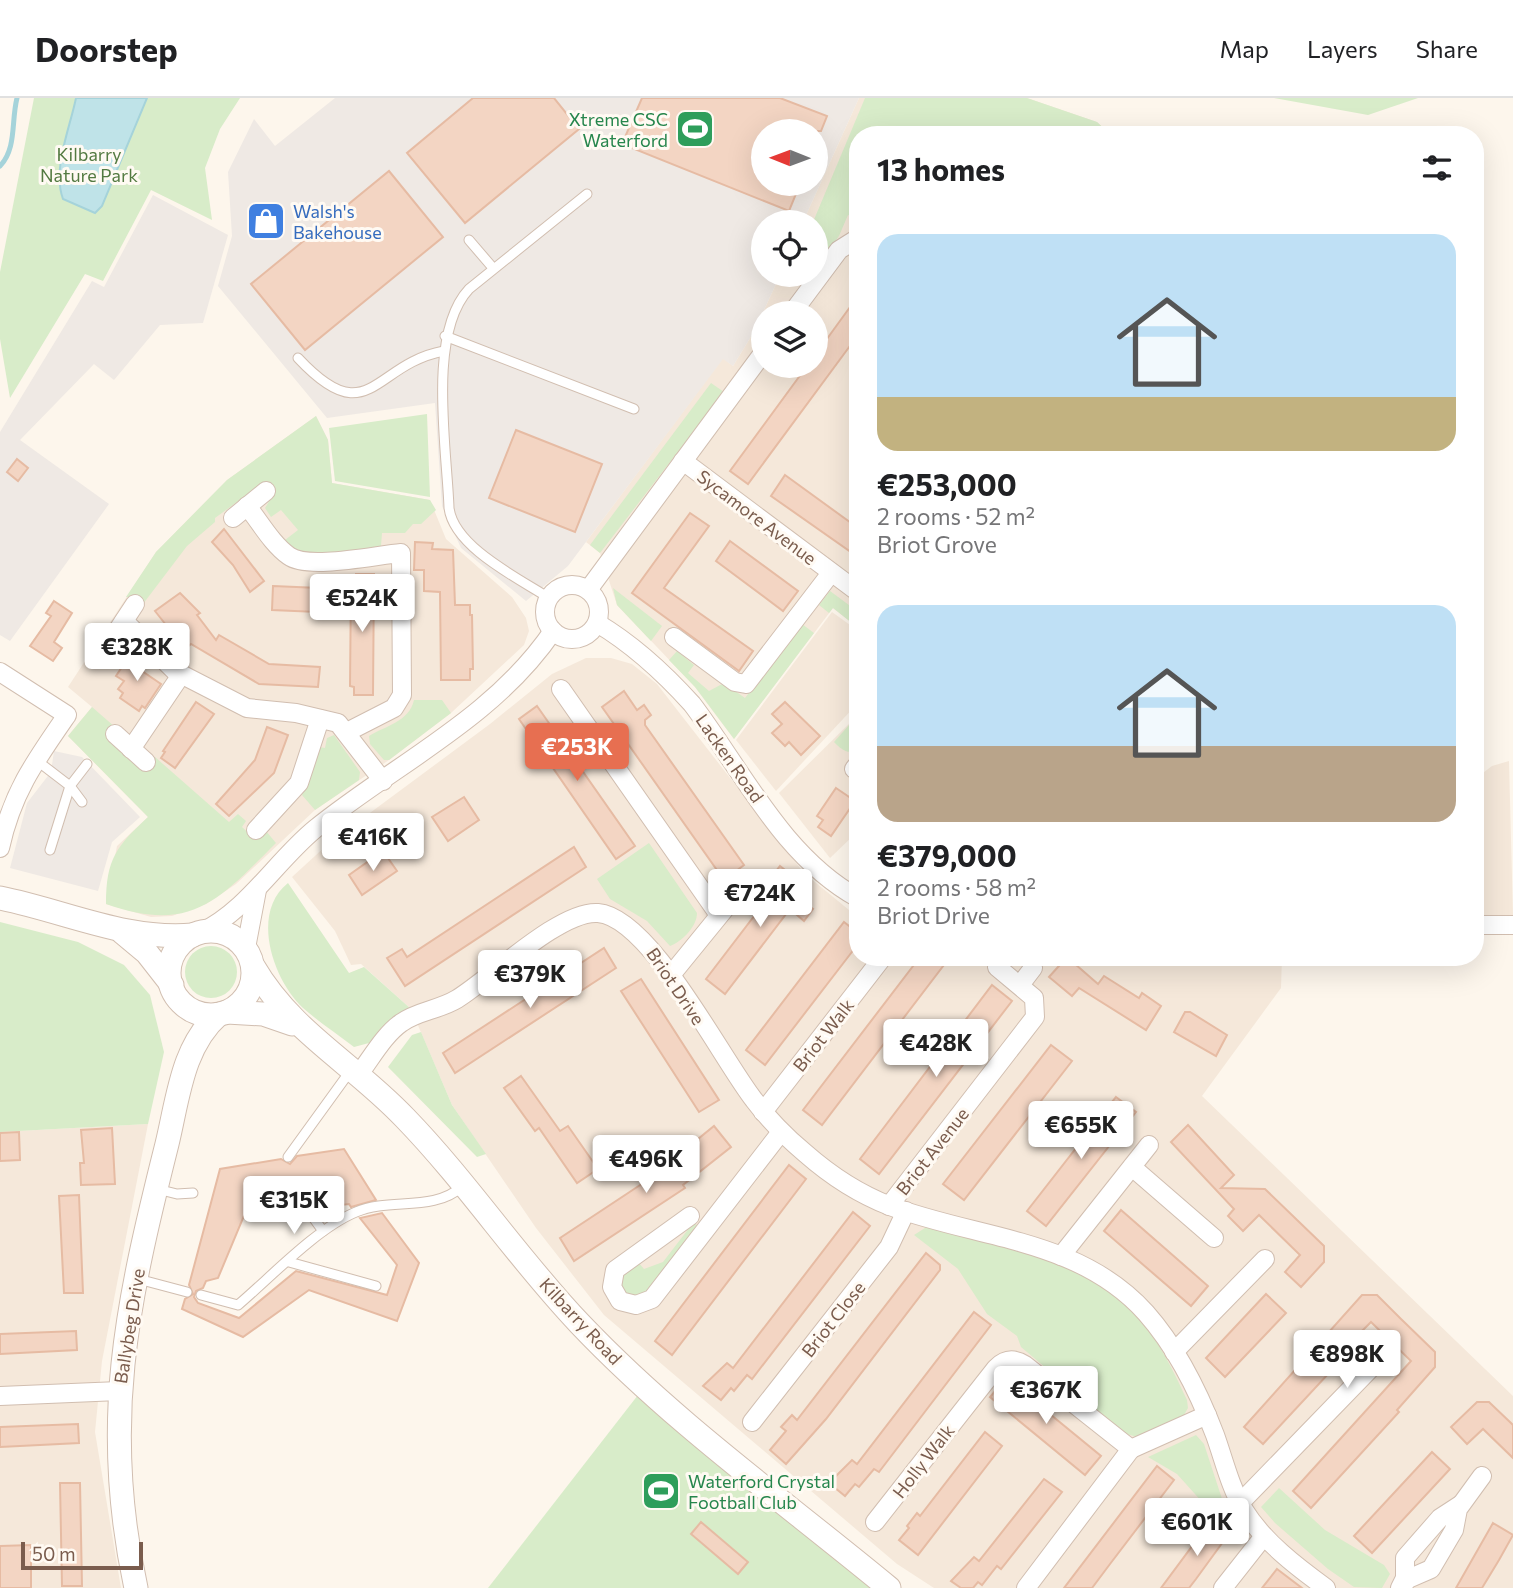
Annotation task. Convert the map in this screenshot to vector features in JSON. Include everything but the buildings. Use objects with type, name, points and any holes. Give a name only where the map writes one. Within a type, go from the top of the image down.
[{"type":"street","points":[[801,301],[834,256],[849,242]]},
{"type":"street","points":[[683,461],[751,369]]},
{"type":"street","name":"Sycamore Avenue","points":[[588,590],[683,461],[849,586]]},
{"type":"street","points":[[233,518],[266,491]]},
{"type":"street","points":[[247,506],[281,548],[296,561],[314,562],[401,553],[402,695],[394,708],[347,732]]},
{"type":"street","points":[[674,637],[735,681],[746,684],[831,573]]},
{"type":"street","points":[[564,586],[580,586],[588,590],[599,608],[597,623],[592,630],[577,639],[560,636],[553,631],[545,618],[549,597],[564,586]]},
{"type":"street","points":[[112,639],[135,604]]},
{"type":"street","points":[[124,621],[181,675],[247,708],[338,723],[383,781]]},
{"type":"street","name":"Lacken Road","points":[[597,623],[634,648],[672,682],[707,723],[785,835],[821,872],[849,892]]},
{"type":"street","points":[[185,1068],[186,1024],[169,972],[174,953],[197,934],[228,916],[316,828],[426,751],[484,704],[528,663],[553,631]]},
{"type":"street","points":[[0,672],[67,715],[36,760],[8,811],[0,848]]},
{"type":"street","points":[[131,749],[181,675]]},
{"type":"street","points":[[561,689],[719,915]]},
{"type":"street","points":[[256,830],[299,783],[320,719]]},
{"type":"street","points":[[115,734],[146,762]]},
{"type":"street","points":[[185,1068],[201,1032],[247,995],[251,909],[264,878]]},
{"type":"street","points":[[670,975],[741,889]]},
{"type":"street","points":[[0,898],[63,912],[120,931],[147,936],[223,932],[249,958]]},
{"type":"street","name":"Briot Drive","points":[[356,1072],[402,1022],[458,999],[536,941],[587,914],[607,915],[633,930],[651,948],[763,1112],[781,1132],[835,1176],[898,1208],[1022,1242],[1061,1256],[1101,1276],[1125,1293],[1146,1313],[1174,1352],[1207,1415],[1240,1503],[1264,1536],[1326,1588]]},
{"type":"street","points":[[1484,925],[1513,925]]},
{"type":"street","points":[[120,931],[147,953],[174,991],[194,1011],[223,1013]]},
{"type":"street","name":"Kilbarry Road","points":[[249,958],[274,1000],[299,1027],[356,1072],[403,1116],[465,1185],[550,1291],[608,1352],[696,1430],[890,1588]]},
{"type":"street","name":"Briot Walk","points":[[763,1112],[876,966]]},
{"type":"street","name":"Briot Avenue","points":[[898,1208],[1033,1020],[1036,1003],[1020,985],[997,967]]},
{"type":"street","points":[[1020,985],[1033,968]]},
{"type":"street","name":"Kilbarry Road","points":[[223,1013],[263,1014],[299,1027]]},
{"type":"street","name":"Ballybeg Drive","points":[[136,1588],[120,1475],[119,1391],[134,1278],[185,1068]]},
{"type":"street","points":[[691,1216],[615,1270],[611,1287],[620,1301],[640,1305],[652,1299],[781,1132]]},
{"type":"street","points":[[1061,1256],[1150,1145]]},
{"type":"street","points":[[1132,1167],[1214,1238]]},
{"type":"street","name":"Briot Close","points":[[752,1422],[889,1247],[901,1228],[898,1208]]},
{"type":"street","points":[[1174,1352],[1265,1259]]},
{"type":"street","name":"Holly Walk","points":[[875,1522],[1004,1361],[1015,1360],[1025,1365],[1131,1449]]},
{"type":"street","points":[[1240,1503],[1371,1367]]},
{"type":"street","points":[[0,1396],[119,1391]]},
{"type":"street","points":[[1026,1588],[1131,1449],[1207,1415]]},
{"type":"street","points":[[1401,1587],[1405,1558],[1440,1518],[1460,1505],[1482,1476]]},
{"type":"street","points":[[1401,1587],[1406,1580],[1431,1569],[1454,1530],[1460,1505]]},
{"type":"street","points":[[1223,1588],[1264,1536]]},
{"type":"lane","points":[[549,597],[466,541],[454,526],[449,509],[445,336],[459,301],[493,268],[587,194]]},
{"type":"lane","points":[[469,240],[493,268]]},
{"type":"lane","points":[[445,336],[634,409]]},
{"type":"lane","points":[[298,358],[330,388],[355,393],[368,389],[420,358],[444,351]]},
{"type":"lane","points":[[36,760],[70,786],[82,802]]},
{"type":"lane","points":[[50,850],[70,786],[87,764]]},
{"type":"lane","points":[[288,1157],[356,1072]]},
{"type":"lane","points":[[201,1295],[238,1305],[323,1231],[357,1211],[449,1199],[465,1185]]},
{"type":"lane","points":[[156,1189],[177,1194],[193,1193]]},
{"type":"lane","points":[[293,1190],[323,1231]]},
{"type":"lane","points":[[289,1262],[376,1286]]},
{"type":"lane","points":[[134,1278],[187,1292]]},
{"type":"shaded area","points":[[335,98],[859,98],[828,167],[828,119],[751,119],[751,196],[815,196],[808,210],[751,210],[751,287],[775,287],[768,301],[751,301],[751,337],[733,366],[723,359],[568,566],[526,601],[461,548],[442,506],[435,403],[327,418],[218,286],[232,236],[228,172],[254,119],[275,146]]},
{"type":"shaded area","points":[[859,98],[1027,98],[1097,122],[1101,126],[849,126],[849,621],[833,608],[734,739],[695,687],[617,605],[600,553],[586,542],[723,358],[733,366],[751,337],[751,378],[828,378],[828,301],[768,301],[775,287],[828,287],[828,210],[808,210],[815,196],[828,196],[828,167]]},
{"type":"shaded area","points":[[153,195],[228,235],[203,323],[160,325],[114,380],[94,364],[20,440],[109,504],[10,641],[0,635],[0,432],[92,281],[104,287]]},
{"type":"shaded area","points":[[316,416],[328,440],[332,483],[430,500],[446,539],[512,597],[526,618],[529,631],[524,645],[451,713],[389,760],[315,810],[236,884],[206,904],[172,916],[151,917],[106,904],[117,846],[148,817],[68,736],[92,707],[68,687],[156,552],[227,480]]},
{"type":"shaded area","points":[[832,612],[849,624],[849,713],[776,791],[736,740]]},
{"type":"shaded area","points":[[586,658],[611,658],[632,664],[657,684],[804,873],[849,910],[849,966],[1282,966],[1281,988],[1202,1096],[1513,1396],[1513,1588],[934,1588],[897,1564],[604,1315],[536,1228],[452,1105],[411,1009],[361,964],[351,965],[335,931],[292,877],[328,844],[490,724],[552,674]]},
{"type":"shaded area","points":[[849,724],[849,840],[830,858],[779,793]]},
{"type":"shaded area","points":[[54,751],[82,757],[140,817],[112,842],[98,891],[10,868],[27,803],[51,772]]},
{"type":"shaded area","points":[[1509,761],[1513,916],[1484,916],[1484,772],[1492,766]]},
{"type":"shaded area","points":[[148,1124],[102,1361],[95,1432],[121,1588],[0,1588],[0,1132]]},
{"type":"green space","name":"Kilbarry Nature Park","points":[[34,98],[240,98],[220,129],[205,168],[212,220],[151,190],[103,281],[85,274],[10,398],[0,339],[0,272]]},
{"type":"green space","points":[[865,98],[1027,98],[1097,122],[1101,126],[853,126]]},
{"type":"green space","points":[[1274,98],[1418,98],[1368,115]]},
{"type":"green space","points":[[849,136],[849,215],[828,251],[828,210],[818,210],[824,196],[828,196],[828,186]]},
{"type":"green space","points":[[711,383],[724,392],[600,553],[590,545]]},
{"type":"green space","points":[[427,414],[430,497],[335,481],[329,428]]},
{"type":"green space","points":[[316,416],[328,440],[332,483],[430,500],[436,510],[421,524],[413,524],[405,533],[382,533],[381,546],[316,554],[293,548],[285,540],[298,530],[281,510],[271,517],[265,508],[273,495],[263,483],[215,518],[215,522],[187,546],[143,604],[133,597],[126,597],[156,552],[227,480]]},
{"type":"green space","points":[[613,588],[662,626],[651,641],[617,605]]},
{"type":"green space","points":[[830,591],[849,605],[849,621],[833,608],[829,613],[819,605]]},
{"type":"green space","points":[[802,624],[814,633],[734,739],[695,687],[669,660],[677,651],[694,665],[688,673],[709,691],[724,683],[745,698]]},
{"type":"green space","points":[[414,700],[442,700],[451,713],[389,760],[384,760],[370,744],[369,736],[402,718]]},
{"type":"green space","points":[[92,707],[115,727],[107,739],[142,770],[155,757],[229,822],[238,814],[246,821],[242,827],[256,840],[266,831],[276,843],[219,896],[182,913],[160,915],[106,904],[108,875],[115,854],[128,836],[148,817],[68,736]]},
{"type":"green space","points":[[849,725],[849,752],[834,742]]},
{"type":"green space","points":[[334,735],[360,772],[359,780],[315,810],[302,795],[319,747],[325,748],[327,738]]},
{"type":"green space","points":[[649,843],[697,913],[695,923],[688,932],[680,941],[670,946],[647,921],[610,899],[597,879]]},
{"type":"green space","points":[[288,883],[349,973],[364,967],[411,1009],[381,1028],[369,1043],[354,1047],[303,1008],[283,981],[275,964],[268,928],[270,911],[277,896]]},
{"type":"green space","points":[[0,922],[78,942],[124,965],[150,995],[164,1052],[148,1124],[0,1132]]},
{"type":"green space","points":[[211,946],[230,953],[237,972],[230,991],[211,998],[192,991],[185,972],[192,953]]},
{"type":"green space","points":[[421,1032],[452,1105],[486,1154],[477,1157],[388,1067],[412,1035]]},
{"type":"green space","points":[[693,1223],[697,1225],[697,1229],[643,1296],[636,1299],[620,1290],[622,1273],[638,1262],[644,1269],[663,1262]]},
{"type":"green space","points":[[928,1226],[1035,1255],[1086,1277],[1109,1292],[1130,1309],[1148,1329],[1163,1352],[1187,1400],[1188,1408],[1184,1415],[1137,1437],[1123,1433],[1021,1347],[1017,1336],[987,1314],[958,1269],[914,1235]]},
{"type":"green space","name":"Waterford Crystal Football Club","points":[[638,1395],[880,1588],[488,1588]]},
{"type":"green space","points":[[1196,1435],[1204,1444],[1226,1511],[1242,1535],[1239,1543],[1177,1474],[1148,1457]]},
{"type":"green space","points":[[1279,1488],[1325,1530],[1384,1565],[1390,1574],[1382,1588],[1354,1587],[1328,1569],[1275,1523],[1261,1507]]},
{"type":"water","points":[[76,98],[147,98],[102,206],[95,213],[63,199],[60,187],[63,148]]},
{"type":"waterway","points":[[0,166],[9,151],[17,98]]},
{"type":"place","name":"Xtreme CSC Waterford","points":[[695,129]]},
{"type":"place","name":"Walsh's Bakehouse","points":[[266,221]]},
{"type":"place","name":"Waterford Crystal Football Club","points":[[661,1491]]}]
